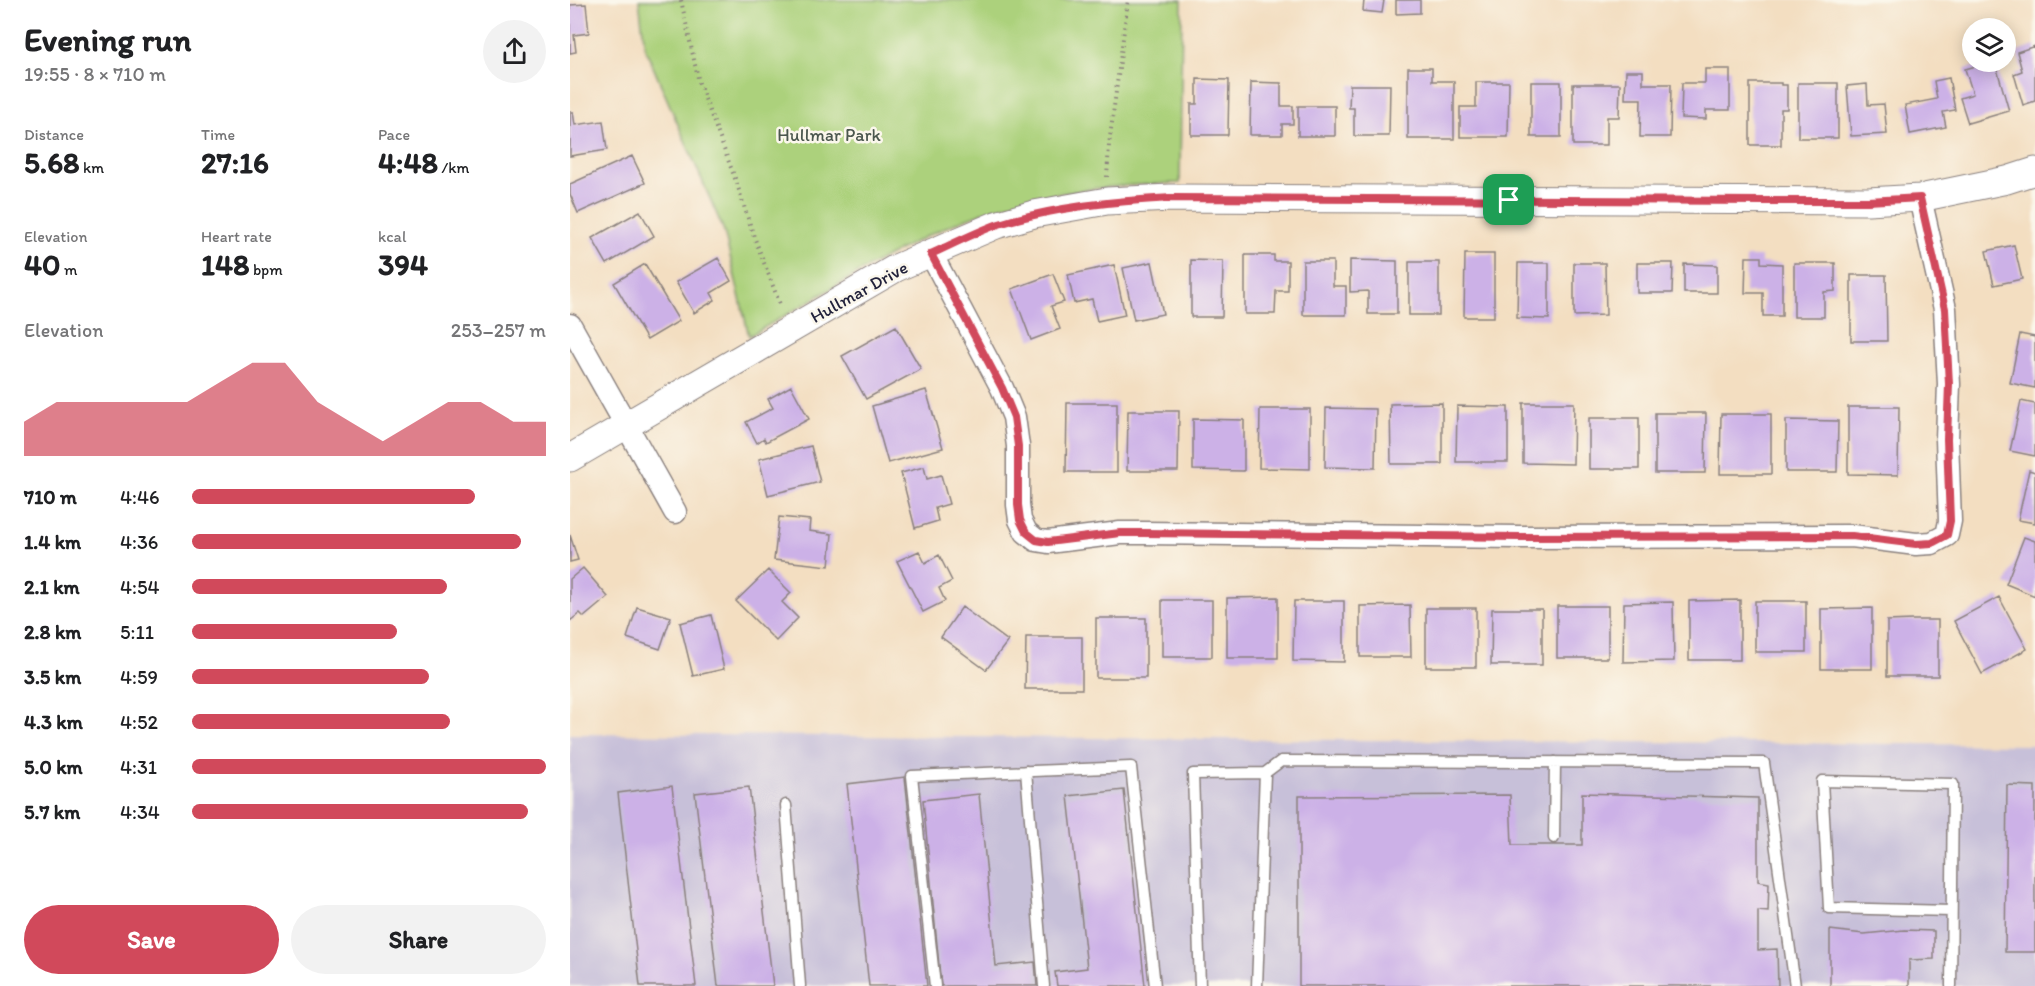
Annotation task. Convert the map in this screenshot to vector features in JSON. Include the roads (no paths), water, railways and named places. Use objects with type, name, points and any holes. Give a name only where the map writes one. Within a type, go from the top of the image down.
[{"type":"street","name":"Hullmar Drive","points":[[570,458],[896,268],[996,225],[1034,214],[1107,201],[1172,198],[1868,201],[1920,198],[2007,180],[2035,171]]},
{"type":"street","points":[[931,254],[1002,388],[1014,417],[1018,446],[1020,520],[1026,532],[1036,540],[1048,542],[1120,533],[1519,537],[1852,536],[1916,544],[1932,543],[1947,535],[1950,521],[1947,439],[1949,384],[1945,309],[1920,198]]},
{"type":"street","points":[[570,325],[675,512]]},
{"type":"lane","points":[[1200,986],[1193,774],[1265,772],[1281,761],[1764,763],[1795,986]]},
{"type":"lane","points":[[1554,838],[1555,762]]},
{"type":"lane","points":[[935,986],[912,776],[1131,767],[1155,986]]},
{"type":"lane","points":[[1026,771],[1044,986]]},
{"type":"lane","points":[[1257,986],[1265,772]]},
{"type":"lane","points":[[1951,911],[1829,908],[1822,781],[1953,784],[1951,986]]},
{"type":"lane","points":[[786,805],[800,986]]},
{"type":"park label","name":"Hullmar Park","points":[[829,135]]}]
